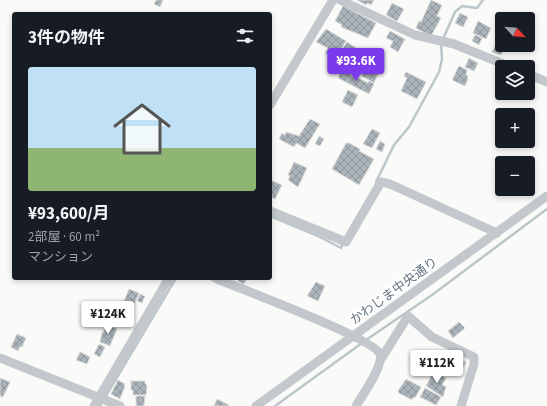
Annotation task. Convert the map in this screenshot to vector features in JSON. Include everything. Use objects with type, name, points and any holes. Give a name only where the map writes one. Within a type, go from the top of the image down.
[{"type":"street","points":[[272,102],[333,0]]},
{"type":"street","points":[[340,0],[415,36],[454,44],[495,60]]},
{"type":"street","points":[[535,77],[547,82]]},
{"type":"street","points":[[272,212],[346,242],[381,182],[390,184],[497,232]]},
{"type":"street","name":"かわじま中央通り","points":[[256,406],[547,196]]},
{"type":"street","points":[[94,406],[168,280]]},
{"type":"street","points":[[220,280],[354,336],[377,349],[381,359]]},
{"type":"street","points":[[356,406],[380,365],[381,359],[408,316],[432,338],[474,357],[474,364],[461,406]]},
{"type":"street","points":[[0,358],[120,406]]},
{"type":"building","points":[[156,0],[163,0],[160,7],[154,4]]},
{"type":"building","points":[[357,0],[374,0],[371,5],[367,3],[366,5]]},
{"type":"building","points":[[431,0],[442,5],[437,16],[441,18],[431,36],[416,28],[419,21],[421,22]]},
{"type":"building","points":[[392,3],[404,9],[397,21],[386,15]]},
{"type":"building","points":[[343,6],[376,23],[368,38],[341,27],[342,25],[335,21]]},
{"type":"building","points":[[460,13],[468,17],[463,27],[455,23]]},
{"type":"building","points":[[478,21],[491,28],[486,39],[473,33]]},
{"type":"building","points":[[326,29],[346,41],[335,59],[325,53],[328,48],[316,42]]},
{"type":"building","points":[[390,31],[405,39],[398,52],[390,47],[393,41],[386,38]]},
{"type":"building","points":[[475,35],[482,38],[479,45],[472,41]]},
{"type":"building","points":[[347,42],[361,51],[355,62],[341,51]]},
{"type":"building","points":[[495,46],[495,52],[502,52],[501,55],[492,52]]},
{"type":"building","points":[[374,56],[383,61],[383,63],[374,83],[362,76],[364,67],[366,68],[371,58],[373,59]]},
{"type":"building","points":[[469,58],[478,63],[474,71],[465,67]]},
{"type":"building","points":[[459,66],[467,70],[466,75],[468,76],[468,79],[465,86],[452,80]]},
{"type":"building","points":[[342,70],[368,83],[369,81],[374,84],[369,94],[338,78]]},
{"type":"building","points":[[406,72],[426,82],[417,99],[401,91],[407,78],[404,76]]},
{"type":"building","points":[[348,90],[358,95],[352,107],[342,102]]},
{"type":"building","points":[[310,119],[320,124],[305,148],[296,143],[294,147],[279,139],[282,133],[285,135],[286,132],[299,136]]},
{"type":"building","points":[[372,129],[380,133],[372,148],[363,144]]},
{"type":"building","points":[[319,136],[324,139],[320,146],[315,144]]},
{"type":"building","points":[[380,141],[385,144],[382,152],[376,149]]},
{"type":"building","points":[[346,143],[360,149],[359,151],[374,159],[359,185],[332,169]]},
{"type":"building","points":[[294,162],[307,168],[298,187],[288,180],[290,176],[288,175]]},
{"type":"building","points":[[272,181],[282,185],[275,199],[272,198]]},
{"type":"building","points":[[238,280],[246,280],[244,284]]},
{"type":"building","points":[[316,282],[325,286],[318,301],[307,296]]},
{"type":"building","points":[[129,289],[139,293],[133,308],[123,304]]},
{"type":"building","points":[[140,294],[145,296],[142,303],[137,301]]},
{"type":"building","points":[[124,306],[134,311],[125,326],[116,322]]},
{"type":"building","points":[[459,322],[465,328],[453,338],[448,331]]},
{"type":"building","points":[[107,324],[117,329],[110,346],[100,342],[102,333]]},
{"type":"building","points":[[17,334],[26,338],[22,347],[20,346],[18,351],[11,347]]},
{"type":"building","points":[[99,344],[105,347],[100,357],[94,354]]},
{"type":"building","points":[[80,352],[90,357],[87,364],[76,360]]},
{"type":"building","points":[[446,354],[455,358],[451,371],[440,367]]},
{"type":"building","points":[[459,359],[466,362],[462,370],[455,366]]},
{"type":"building","points":[[434,371],[446,378],[442,385],[446,387],[443,397],[426,386]]},
{"type":"building","points":[[0,378],[10,382],[3,397],[0,396]]},
{"type":"building","points":[[406,379],[421,387],[415,398],[413,397],[412,400],[398,391]]},
{"type":"building","points":[[118,380],[125,384],[120,399],[111,394]]},
{"type":"building","points":[[131,381],[145,381],[145,384],[147,385],[146,395],[133,395],[133,390],[131,390]]},
{"type":"building","points":[[425,388],[441,397],[436,405],[420,397]]},
{"type":"building","points":[[136,396],[145,396],[144,406],[136,406]]},
{"type":"building","points":[[217,399],[229,405],[214,406]]},
{"type":"waterway","points":[[443,39],[455,12],[462,6],[477,8],[483,0]]},
{"type":"waterway","points":[[376,182],[394,145],[409,127],[439,72],[442,59],[441,43]]},
{"type":"waterway","points":[[366,340],[432,295],[547,209]]},
{"type":"waterway","points":[[272,217],[318,236],[341,248],[343,243]]},
{"type":"waterway","points":[[100,406],[175,280]]},
{"type":"waterway","points":[[275,406],[362,343]]}]
